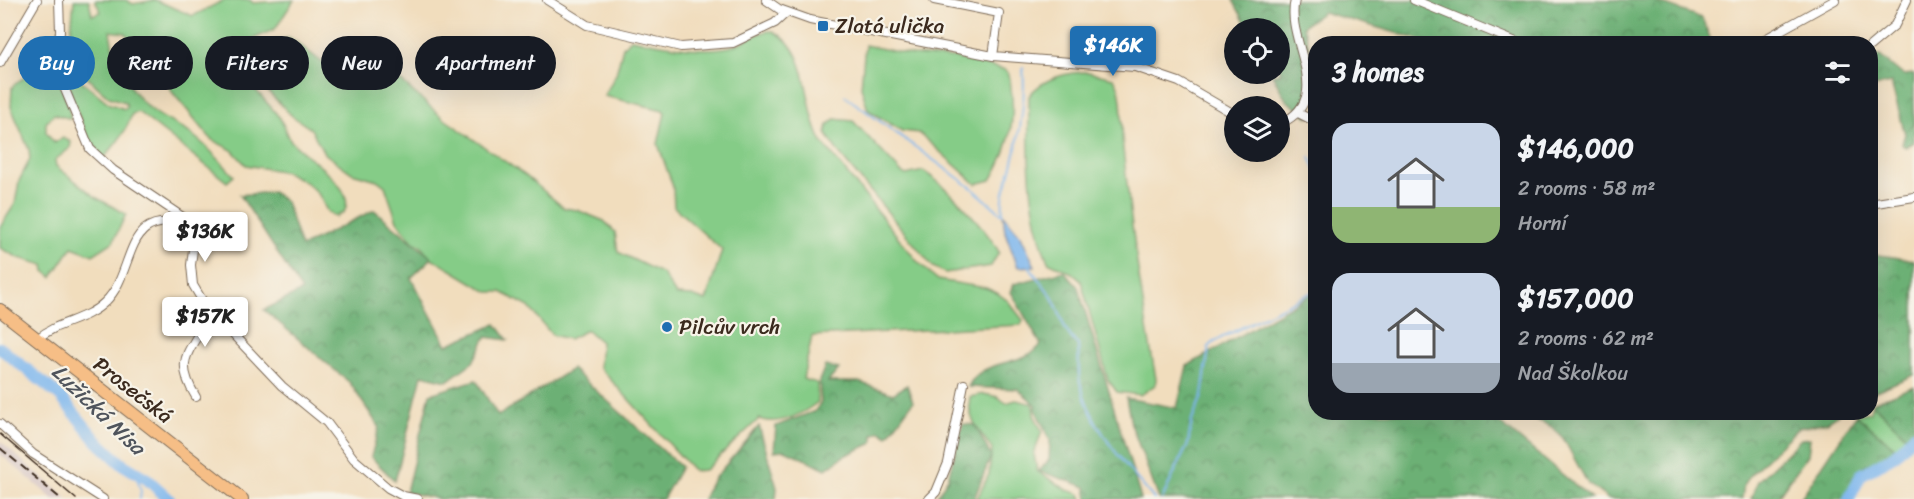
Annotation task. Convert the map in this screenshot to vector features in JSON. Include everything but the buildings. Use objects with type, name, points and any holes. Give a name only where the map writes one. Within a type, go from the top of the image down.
[{"type":"main road","name":"Prosečská","points":[[0,310],[242,499]]},
{"type":"street","points":[[0,63],[37,0]]},
{"type":"street","points":[[59,0],[60,31],[56,68],[90,149],[113,170],[185,217],[194,227],[191,274],[193,285],[205,305],[282,386],[327,423],[354,459],[388,488],[403,496],[418,499]]},
{"type":"street","points":[[547,0],[587,25],[681,46],[733,43],[775,22],[787,12]]},
{"type":"street","points":[[766,0],[787,12],[810,20],[993,56],[1135,67],[1179,82],[1224,108]]},
{"type":"street","points":[[934,0],[999,13],[993,56]]},
{"type":"street","points":[[1290,118],[1298,113],[1305,99],[1307,77],[1294,21],[1295,0]]},
{"type":"street","points":[[1414,0],[1502,36]]},
{"type":"street","points":[[1770,36],[1835,0]]},
{"type":"street","points":[[1878,39],[1895,25],[1907,0]]},
{"type":"street","points":[[1298,113],[1308,118]]},
{"type":"street","points":[[1878,203],[1914,197]]},
{"type":"street","points":[[37,339],[51,328],[88,315],[107,301],[136,240],[152,224],[170,222],[194,227]]},
{"type":"street","points":[[196,397],[185,380],[183,363],[202,328],[205,305]]},
{"type":"street","points":[[929,499],[936,492],[948,463],[964,384]]},
{"type":"street","points":[[0,424],[33,454],[103,499]]},
{"type":"shaded area","points":[[0,441],[68,499],[53,499],[0,454]]},
{"type":"green space","points":[[74,0],[89,0],[92,15],[101,12],[95,0],[126,0],[133,4],[155,0],[193,16],[224,0],[250,0],[253,3],[294,0],[275,29],[260,36],[205,36],[205,90],[256,90],[281,120],[290,139],[338,183],[347,203],[344,212],[336,217],[327,211],[319,195],[307,183],[286,172],[246,165],[232,150],[212,140],[171,90],[193,90],[193,36],[128,36],[125,33],[110,31],[111,36],[107,36],[107,90],[133,90],[156,113],[197,139],[234,176],[227,182],[138,112],[132,114],[117,143],[104,158],[88,138],[68,90],[93,90],[110,104],[125,109],[127,106],[125,102],[109,97],[95,84],[95,36],[71,36]]},
{"type":"green space","points":[[1233,0],[1652,0],[1702,18],[1709,36],[1407,36],[1323,12],[1303,26],[1308,43],[1308,117],[1290,103],[1290,96],[1284,96],[1277,84],[1290,84],[1290,18],[1243,18]]},
{"type":"green space","points":[[767,31],[773,31],[786,40],[795,52],[801,66],[816,129],[822,142],[917,261],[938,280],[986,288],[997,293],[1008,301],[1023,320],[1021,325],[812,336],[803,379],[817,383],[818,402],[790,418],[775,421],[759,419],[705,470],[694,471],[599,367],[601,342],[587,330],[569,339],[552,335],[529,307],[501,292],[488,292],[428,256],[422,246],[413,242],[397,221],[385,186],[377,180],[352,173],[324,153],[311,129],[292,116],[266,90],[309,90],[309,52],[321,61],[321,90],[403,90],[403,83],[443,118],[526,176],[564,208],[577,210],[604,221],[615,232],[618,252],[663,274],[676,295],[692,296],[706,301],[722,250],[674,207],[673,187],[658,144],[665,113],[663,110],[604,96],[616,74],[623,47],[631,39],[680,47],[717,49],[735,45]]},
{"type":"green space","points":[[865,45],[912,55],[955,58],[1006,70],[1010,81],[1012,124],[1007,147],[991,180],[976,184],[919,133],[902,131],[868,110],[861,87]]},
{"type":"green space","points":[[1878,56],[1903,75],[1914,74],[1914,142],[1906,147],[1902,144],[1905,134],[1891,83],[1878,86]]},
{"type":"green space","points":[[1088,72],[1113,78],[1117,83],[1121,101],[1123,149],[1130,207],[1156,379],[1155,385],[1140,395],[1117,392],[1108,380],[1081,281],[1072,273],[1048,262],[1032,201],[1029,96],[1048,80],[1072,73]]},
{"type":"green space","points":[[18,82],[18,90],[62,90],[71,119],[54,114],[46,123],[46,132],[54,143],[63,138],[71,142],[70,148],[55,160],[56,166],[97,198],[126,214],[113,242],[93,255],[72,247],[52,277],[45,271],[44,265],[19,258],[0,248],[0,227],[15,204],[19,181],[30,159],[29,150],[11,107],[12,87]]},
{"type":"green space","points":[[835,119],[853,121],[901,172],[906,175],[923,171],[954,197],[985,231],[999,252],[991,266],[945,273],[933,267],[838,152],[826,133],[828,125]]},
{"type":"green space","points":[[273,192],[286,202],[301,247],[374,210],[432,258],[411,278],[447,345],[496,324],[508,340],[486,337],[473,362],[447,381],[422,375],[395,481],[371,457],[379,427],[350,383],[264,310],[302,291],[240,195]]},
{"type":"green space","points":[[1878,255],[1914,260],[1914,375],[1878,390]]},
{"type":"green space","points":[[1064,271],[1078,287],[1141,499],[1088,499],[1086,487],[1039,471],[1049,460],[1050,440],[1035,409],[1036,405],[1018,389],[968,387],[982,371],[1023,357],[1041,345],[1011,292],[1014,284]]},
{"type":"green space","points":[[1308,296],[1308,420],[1494,420],[1592,499],[1159,499],[1131,424],[1126,398],[1177,408],[1187,366]]},
{"type":"green space","points":[[825,366],[839,369],[828,382],[859,382],[893,394],[907,385],[913,402],[888,436],[880,431],[873,435],[873,443],[844,456],[826,469],[785,450],[774,451],[776,426],[815,411],[821,402],[819,381]]},
{"type":"green space","points":[[572,369],[681,467],[663,499],[439,499],[406,492],[430,394],[476,380],[498,416]]},
{"type":"green space","points":[[1914,386],[1914,441],[1912,442],[1878,409],[1878,401]]},
{"type":"green space","points":[[984,394],[998,397],[1006,403],[1016,400],[1033,404],[1034,415],[1042,431],[1034,454],[1037,471],[1067,490],[1080,494],[1082,499],[977,499],[989,474],[992,449],[975,424],[969,405],[970,397]]},
{"type":"green space","points":[[1878,409],[1912,442],[1899,451],[1862,420],[1878,420]]},
{"type":"green space","points":[[1538,420],[1830,420],[1798,428],[1749,476],[1744,484],[1742,499],[1608,499],[1588,484],[1563,438],[1552,427]]},
{"type":"green space","points":[[1853,420],[1862,420],[1899,451],[1862,477],[1847,499],[1800,499]]},
{"type":"green space","points":[[963,424],[975,425],[991,456],[974,499],[935,499],[948,478]]},
{"type":"green space","points":[[759,426],[777,488],[776,499],[703,499],[712,481]]},
{"type":"green space","points":[[1810,438],[1808,455],[1776,499],[1751,499],[1758,481],[1801,439]]},
{"type":"water","points":[[1003,214],[1021,236],[1035,266],[1018,267],[1005,232]]},
{"type":"waterway","points":[[1003,214],[1003,197],[1022,118],[1023,67]]},
{"type":"waterway","points":[[845,96],[972,188],[1001,213]]},
{"type":"waterway","points":[[1029,265],[1050,295],[1065,328],[1078,345],[1080,382],[1085,399],[1100,430],[1154,499]]},
{"type":"waterway","points":[[1162,499],[1188,444],[1192,420],[1202,396],[1209,347],[1215,341],[1308,294]]},
{"type":"waterway","name":"Lužická Nisa","points":[[0,348],[60,396],[97,441],[122,464],[147,479],[169,499]]},
{"type":"waterway","name":"Lužická Nisa","points":[[1849,499],[1861,475],[1895,455],[1914,435]]},
{"type":"waterway","points":[[135,472],[141,491],[140,499]]},
{"type":"tram line","points":[[0,434],[76,499]]},
{"type":"railway","points":[[0,448],[61,499]]},
{"type":"place","name":"Zlatá ulička","points":[[823,26]]},
{"type":"place","name":"Pilcův vrch","points":[[667,327]]}]
